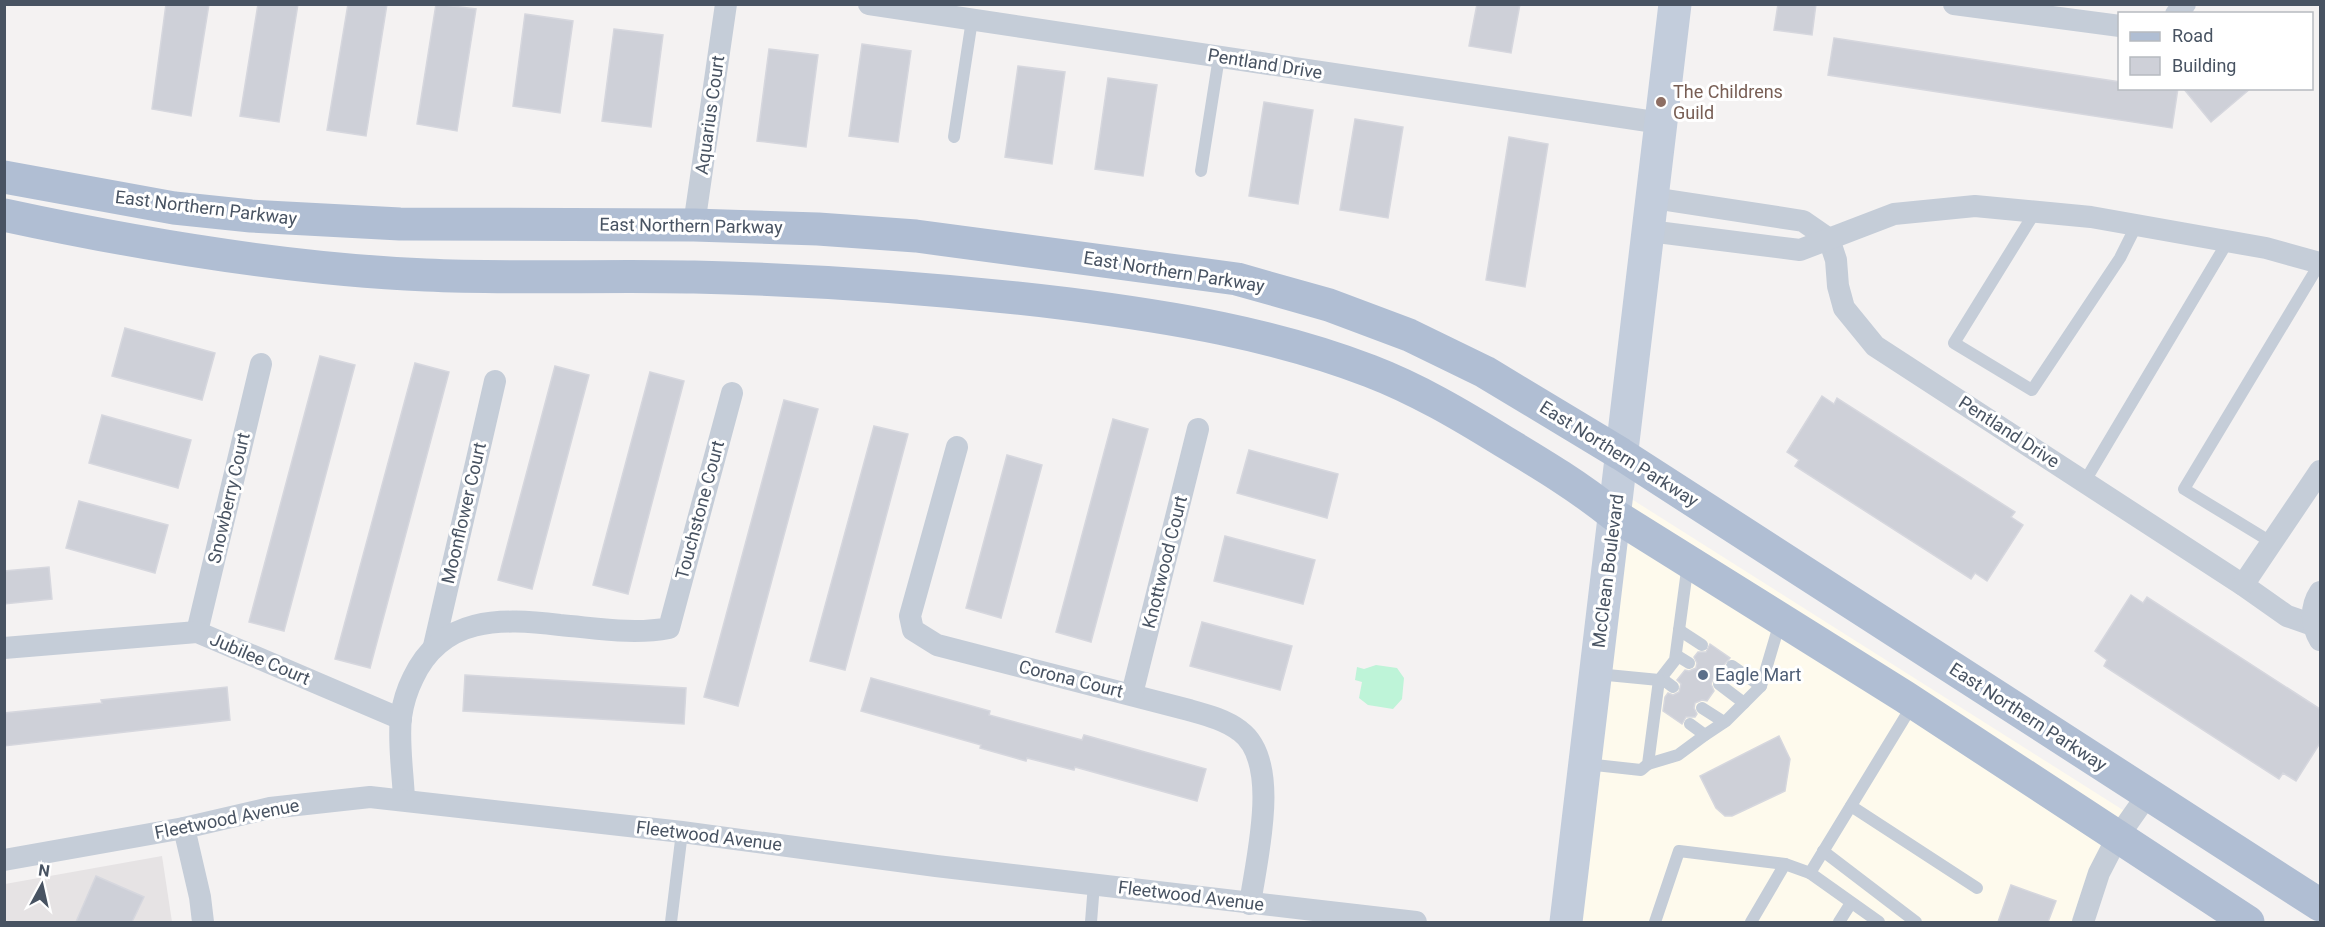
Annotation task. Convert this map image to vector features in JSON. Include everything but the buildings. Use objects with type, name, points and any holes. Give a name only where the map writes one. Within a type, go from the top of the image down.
[{"type":"main road","name":"East Northern Parkway","points":[[4,177],[174,208],[320,220],[410,224],[694,225],[818,229],[916,236],[1237,279],[1329,305],[1409,335],[1485,372],[1621,454],[2320,905]]},
{"type":"main road","points":[[4,215],[228,256],[349,270],[459,276],[720,278],[888,286],[1016,298],[1189,320],[1301,348],[1382,376],[1447,406],[1576,485],[1614,515],[1914,703],[2248,922]]},
{"type":"street","name":"Aquarius Court","points":[[694,225],[726,4]]},
{"type":"street","name":"Pentland Drive","points":[[869,4],[1661,123]]},
{"type":"street","name":"McClean Boulevard","points":[[1566,922],[1675,4]]},
{"type":"street","points":[[1954,4],[2118,26]]},
{"type":"street","points":[[1653,198],[1803,221],[1829,239]]},
{"type":"street","points":[[1649,231],[1800,250],[1894,214],[1975,206],[2091,217],[2266,248],[2320,263]]},
{"type":"street","name":"Pentland Drive","points":[[1829,239],[1836,260],[1838,285],[1844,308],[1875,346],[2085,481],[2287,616],[2317,633]]},
{"type":"street","name":"Snowberry Court","points":[[197,632],[261,364]]},
{"type":"street","name":"Moonflower Court","points":[[434,646],[495,381]]},
{"type":"street","name":"Touchstone Court","points":[[434,646],[456,632],[479,624],[505,621],[639,632],[669,628],[732,393]]},
{"type":"street","name":"Knottwood Court","points":[[1132,694],[1198,429]]},
{"type":"street","name":"Corona Court","points":[[957,447],[910,615],[913,630],[928,640],[947,648],[1132,694],[1213,717],[1241,732],[1253,746],[1263,784],[1263,813],[1250,904]]},
{"type":"street","points":[[2242,585],[2320,471]]},
{"type":"street","name":"Pentland Drive","points":[[2317,633],[2313,611],[2320,592]]},
{"type":"street","name":"Jubilee Court","points":[[4,648],[197,632],[401,719]]},
{"type":"street","points":[[404,800],[401,719],[410,685],[424,658],[434,646]]},
{"type":"street","points":[[2083,922],[2099,873],[2117,838],[2148,794]]},
{"type":"street","name":"Fleetwood Avenue","points":[[4,860],[184,828],[270,808],[370,797],[682,832],[1250,904],[1416,922]]},
{"type":"street","points":[[184,828],[200,897],[203,922]]},
{"type":"lane","points":[[954,137],[972,20]]},
{"type":"lane","points":[[1201,171],[1219,57]]},
{"type":"lane","points":[[2036,212],[1954,343],[2032,390],[2120,258],[2136,226]]},
{"type":"lane","points":[[2085,481],[2228,241]]},
{"type":"lane","points":[[2271,542],[2184,489],[2320,263]]},
{"type":"lane","points":[[1648,764],[1660,679],[1675,660],[1676,655],[1688,561]]},
{"type":"lane","points":[[1585,764],[1641,770],[1648,764],[1678,755],[1724,723],[1761,686],[1781,618]]},
{"type":"lane","points":[[1679,630],[1702,645]]},
{"type":"lane","points":[[1676,655],[1689,663]]},
{"type":"lane","points":[[1732,666],[1761,686]]},
{"type":"lane","points":[[1595,674],[1660,679],[1673,687]]},
{"type":"lane","points":[[1719,684],[1744,703]]},
{"type":"lane","points":[[1810,873],[1914,703]]},
{"type":"lane","points":[[1702,708],[1724,723]]},
{"type":"lane","points":[[1690,724],[1705,735]]},
{"type":"lane","points":[[1851,806],[1977,888]]},
{"type":"lane","points":[[671,922],[682,832]]},
{"type":"lane","points":[[1654,922],[1679,851],[1785,864],[1810,873],[1879,922]]},
{"type":"lane","points":[[1823,851],[1916,922]]},
{"type":"lane","points":[[1751,922],[1785,864]]},
{"type":"lane","points":[[1091,922],[1094,884]]},
{"type":"lane","points":[[1839,922],[1851,903]]},
{"type":"shaded area","points":[[1622,493],[2134,817],[2091,922],[1571,922]]},
{"type":"shaded area","points":[[162,856],[172,922],[5,922],[5,884]]},
{"type":"green space","points":[[1376,665],[1397,668],[1404,678],[1402,699],[1393,709],[1368,705],[1359,698],[1362,682],[1355,680],[1357,667],[1364,669]]},
{"type":"place","name":"The Childrens Guild","points":[[1661,102]]},
{"type":"place","name":"Eagle Mart","points":[[1703,675]]}]
